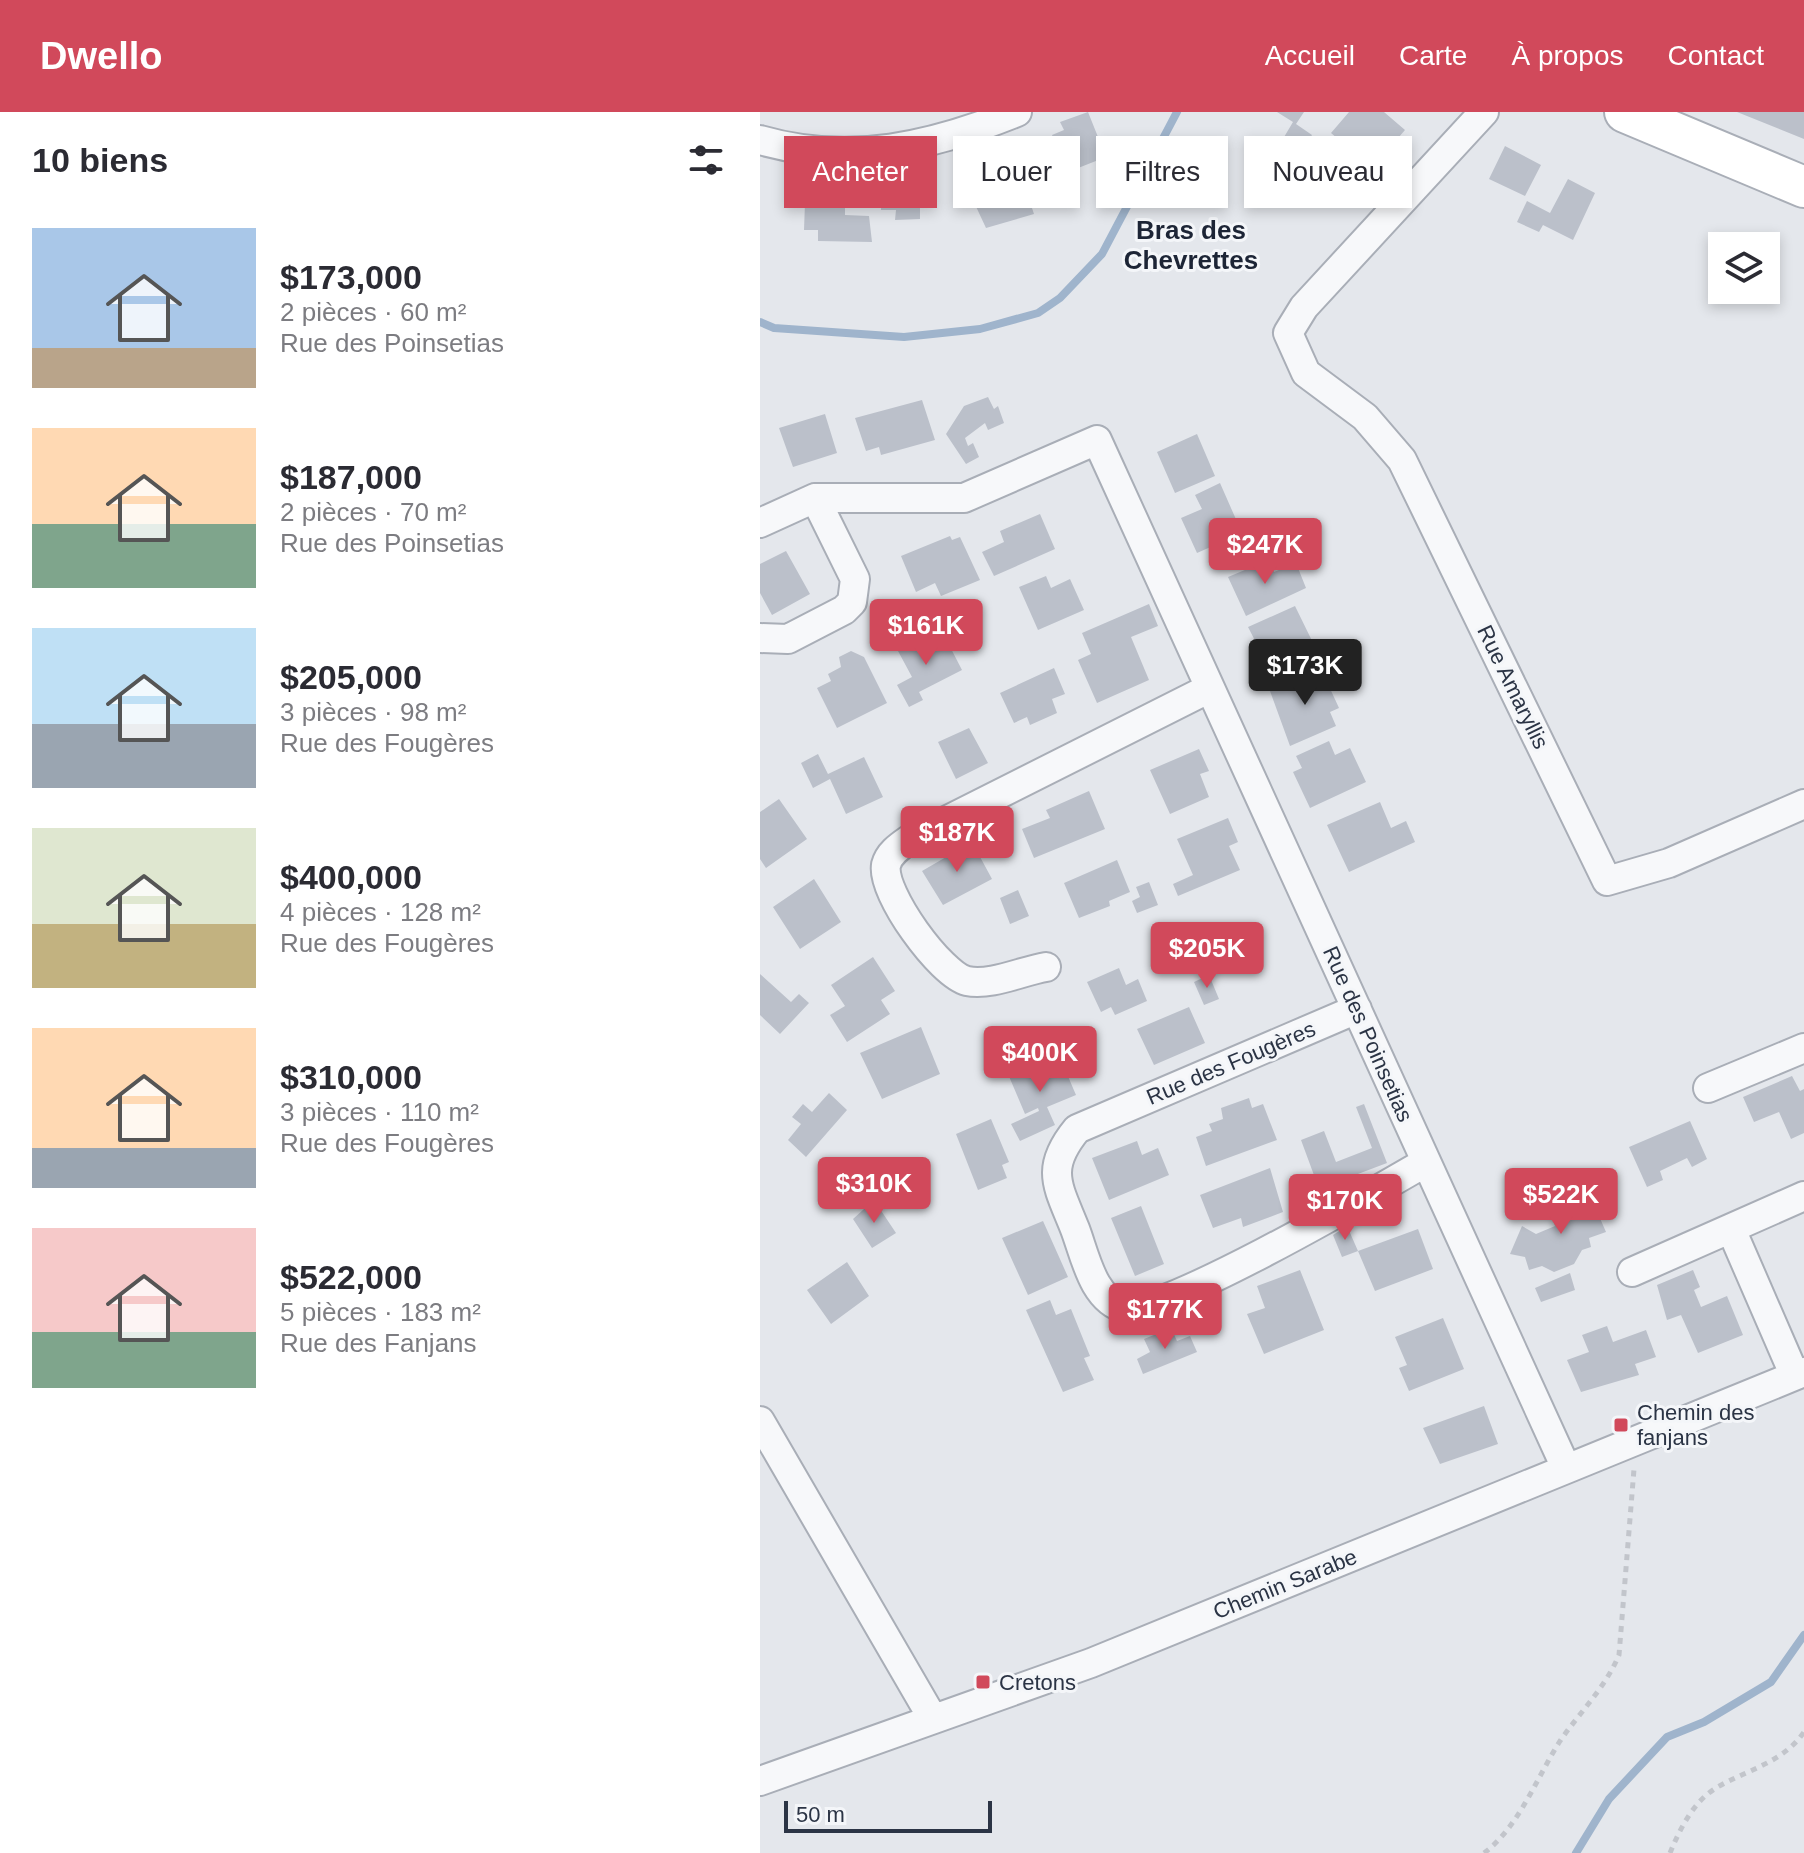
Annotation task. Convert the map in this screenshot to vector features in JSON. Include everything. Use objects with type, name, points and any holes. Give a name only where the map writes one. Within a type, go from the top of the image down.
[{"type":"main road","points":[[1625,112],[1804,187]]},
{"type":"street","points":[[760,140],[785,147],[832,150],[907,148],[966,132],[1017,112]]},
{"type":"street","name":"Rue Amaryllis","points":[[1484,112],[1304,307],[1288,333],[1306,373],[1365,417],[1402,460],[1607,881],[1669,863],[1804,804]]},
{"type":"street","name":"Rue des Poinsetias","points":[[815,498],[964,498],[1097,440],[1566,1468]]},
{"type":"street","points":[[760,523],[815,498],[855,579],[852,602],[844,610],[788,639],[760,638]]},
{"type":"street","points":[[1046,967],[986,981],[968,981],[950,974],[890,892],[886,863],[895,849],[910,839],[1210,688]]},
{"type":"street","name":"Rue des Fougères","points":[[1357,1009],[1077,1129],[1059,1150],[1054,1177],[1101,1294],[1125,1308],[1154,1306],[1298,1234],[1426,1162]]},
{"type":"street","points":[[1708,1088],[1804,1048]]},
{"type":"street","points":[[1632,1272],[1804,1196]]},
{"type":"street","points":[[1731,1229],[1799,1373]]},
{"type":"street","name":"Chemin Sarabe","points":[[760,1781],[1091,1663],[1799,1373]]},
{"type":"street","points":[[760,1421],[933,1719]]},
{"type":"path","points":[[1484,1853],[1520,1809],[1561,1740],[1610,1675],[1619,1655],[1636,1441]]},
{"type":"path","points":[[1670,1853],[1682,1824],[1713,1790],[1762,1767],[1796,1744],[1804,1732]]},
{"type":"building","points":[[1088,112],[1098,136],[1096,161],[1080,167],[1080,136],[1052,136],[1064,130],[1060,122]]},
{"type":"building","points":[[1277,112],[1304,112],[1296,124],[1311,136],[1285,136],[1293,122]]},
{"type":"building","points":[[1349,112],[1384,112],[1405,130],[1400,136],[1335,136],[1331,133]]},
{"type":"building","points":[[1737,112],[1804,112],[1804,139]]},
{"type":"building","points":[[1505,146],[1541,165],[1525,196],[1489,179]]},
{"type":"building","points":[[1568,179],[1595,193],[1573,240],[1543,225],[1539,232],[1517,222],[1527,201],[1550,213]]},
{"type":"building","points":[[805,208],[845,208],[845,215],[869,216],[872,242],[818,241],[818,230],[804,230]]},
{"type":"building","points":[[920,208],[920,219],[895,220],[896,210],[881,210]]},
{"type":"building","points":[[977,208],[1032,208],[1034,214],[986,228]]},
{"type":"building","points":[[988,397],[994,409],[998,406],[1004,423],[988,430],[985,423],[965,438],[968,446],[973,443],[979,457],[966,464],[946,434],[964,406]]},
{"type":"building","points":[[922,400],[935,440],[881,455],[879,447],[866,451],[855,418]]},
{"type":"building","points":[[825,414],[837,453],[793,467],[779,428]]},
{"type":"building","points":[[1197,434],[1215,476],[1175,493],[1157,452]]},
{"type":"building","points":[[1220,483],[1242,533],[1197,553],[1181,518],[1202,509],[1195,495]]},
{"type":"building","points":[[1040,514],[1055,549],[994,576],[982,552],[1004,542],[1000,531]]},
{"type":"building","points":[[950,536],[952,540],[960,537],[980,580],[941,596],[935,583],[916,592],[901,556]]},
{"type":"building","points":[[786,551],[810,594],[772,615],[760,593],[760,564]]},
{"type":"building","points":[[1269,560],[1274,572],[1296,563],[1306,588],[1246,616],[1228,577]]},
{"type":"building","points":[[1046,576],[1051,588],[1070,579],[1084,610],[1038,630],[1019,587]]},
{"type":"building","points":[[1149,604],[1158,626],[1131,637],[1149,680],[1097,703],[1078,660],[1091,654],[1082,633]]},
{"type":"building","points":[[1295,606],[1316,649],[1298,658],[1301,667],[1281,676],[1271,656],[1265,660],[1248,627]]},
{"type":"building","points":[[930,635],[935,645],[946,639],[962,670],[919,692],[923,700],[909,707],[897,685],[912,677],[898,651]]},
{"type":"building","points":[[851,651],[864,657],[887,703],[837,728],[817,688],[831,681],[828,674],[841,667],[839,657]]},
{"type":"building","points":[[1054,668],[1065,694],[1052,699],[1057,713],[1030,725],[1027,717],[1014,723],[1000,693]]},
{"type":"building","points":[[1321,669],[1339,708],[1330,712],[1336,726],[1290,746],[1270,691]]},
{"type":"building","points":[[969,728],[988,763],[956,779],[938,742]]},
{"type":"building","points":[[1329,741],[1335,755],[1350,748],[1366,782],[1310,808],[1293,772],[1302,768],[1296,756]]},
{"type":"building","points":[[1199,749],[1209,771],[1200,774],[1209,797],[1170,814],[1150,770]]},
{"type":"building","points":[[818,754],[828,774],[864,757],[883,797],[846,814],[830,779],[813,788],[801,763]]},
{"type":"building","points":[[1089,791],[1105,829],[1034,858],[1022,829],[1050,818],[1046,810]]},
{"type":"building","points":[[779,799],[807,839],[766,868],[760,859],[760,812]]},
{"type":"building","points":[[1380,802],[1391,828],[1406,821],[1415,842],[1349,872],[1327,825]]},
{"type":"building","points":[[1228,818],[1238,842],[1229,846],[1240,870],[1178,896],[1173,884],[1193,875],[1177,839]]},
{"type":"building","points":[[972,842],[992,879],[943,905],[922,871]]},
{"type":"building","points":[[1117,860],[1130,892],[1109,901],[1110,906],[1079,918],[1064,883]]},
{"type":"building","points":[[814,879],[841,922],[800,949],[773,907]]},
{"type":"building","points":[[1149,882],[1158,905],[1137,913],[1132,901],[1140,897],[1136,887]]},
{"type":"building","points":[[1018,890],[1029,916],[1010,924],[1000,898]]},
{"type":"building","points":[[873,957],[895,991],[881,1000],[890,1014],[847,1042],[830,1015],[845,1006],[831,985]]},
{"type":"building","points":[[1119,968],[1126,985],[1138,979],[1147,1001],[1115,1015],[1111,1007],[1101,1012],[1087,982]]},
{"type":"building","points":[[760,974],[791,1002],[799,994],[809,1003],[780,1034],[760,1015]]},
{"type":"building","points":[[1209,975],[1219,999],[1204,1005],[1194,982]]},
{"type":"building","points":[[1189,1007],[1205,1043],[1154,1065],[1137,1029]]},
{"type":"building","points":[[921,1027],[940,1074],[882,1099],[860,1053]]},
{"type":"building","points":[[1058,1053],[1076,1095],[1047,1107],[1055,1125],[1020,1141],[1011,1124],[1039,1111],[1038,1108],[1025,1114],[1008,1074]]},
{"type":"building","points":[[1792,1076],[1800,1091],[1804,1089],[1804,1133],[1791,1139],[1779,1112],[1754,1122],[1743,1097]]},
{"type":"building","points":[[829,1093],[847,1110],[806,1157],[788,1140],[801,1124],[792,1117],[803,1104],[812,1112]]},
{"type":"building","points":[[1249,1098],[1252,1108],[1263,1104],[1277,1140],[1206,1166],[1196,1137],[1212,1131],[1209,1124],[1223,1119],[1221,1108]]},
{"type":"building","points":[[1364,1104],[1387,1163],[1342,1180],[1346,1192],[1325,1205],[1301,1140],[1324,1131],[1336,1162],[1372,1148],[1356,1107]]},
{"type":"building","points":[[991,1119],[1009,1162],[1002,1165],[1007,1178],[978,1190],[956,1134]]},
{"type":"building","points":[[1690,1121],[1707,1159],[1692,1167],[1687,1158],[1660,1171],[1663,1180],[1647,1187],[1629,1147]]},
{"type":"building","points":[[1137,1141],[1142,1155],[1158,1148],[1169,1175],[1109,1200],[1092,1158]]},
{"type":"building","points":[[1270,1168],[1283,1212],[1243,1227],[1241,1218],[1213,1228],[1200,1195]]},
{"type":"building","points":[[1589,1193],[1606,1232],[1589,1238],[1591,1247],[1582,1250],[1574,1264],[1554,1272],[1542,1266],[1529,1270],[1525,1257],[1510,1254],[1522,1226],[1536,1234],[1555,1226],[1550,1210]]},
{"type":"building","points":[[874,1200],[896,1233],[872,1248],[853,1219]]},
{"type":"building","points":[[1141,1206],[1164,1264],[1135,1276],[1111,1218]]},
{"type":"building","points":[[1043,1221],[1068,1277],[1028,1295],[1002,1238]]},
{"type":"building","points":[[1347,1226],[1358,1251],[1342,1257],[1333,1235]]},
{"type":"building","points":[[1418,1229],[1433,1269],[1375,1291],[1358,1251]]},
{"type":"building","points":[[847,1262],[869,1296],[831,1324],[807,1290]]},
{"type":"building","points":[[1300,1270],[1324,1330],[1264,1354],[1247,1314],[1265,1308],[1257,1286]]},
{"type":"building","points":[[1693,1270],[1700,1287],[1694,1290],[1701,1307],[1727,1296],[1743,1335],[1698,1353],[1681,1315],[1667,1320],[1657,1285]]},
{"type":"building","points":[[1570,1273],[1575,1290],[1541,1302],[1535,1288]]},
{"type":"building","points":[[1050,1300],[1056,1315],[1071,1309],[1090,1356],[1084,1358],[1094,1380],[1063,1392],[1026,1310]]},
{"type":"building","points":[[1443,1318],[1464,1369],[1409,1391],[1399,1368],[1407,1365],[1395,1337]]},
{"type":"building","points":[[1607,1326],[1613,1342],[1646,1330],[1656,1357],[1635,1364],[1639,1375],[1581,1392],[1567,1360],[1589,1352],[1582,1335]]},
{"type":"building","points":[[1171,1328],[1177,1341],[1190,1336],[1197,1352],[1143,1374],[1137,1359],[1150,1352],[1144,1339]]},
{"type":"building","points":[[1484,1406],[1498,1444],[1440,1464],[1423,1428]]},
{"type":"waterway","name":"Bras des Chevrettes","points":[[760,322],[774,328],[904,337],[980,329],[1038,313],[1060,298],[1102,254],[1177,112]]},
{"type":"waterway","points":[[1576,1853],[1609,1799],[1667,1737],[1704,1722],[1771,1682],[1804,1635]]},
{"type":"place","name":"Chemin des fanjans","points":[[1621,1425]]},
{"type":"place","name":"Cretons","points":[[983,1682]]},
{"type":"district","name":"Bras des Chevrettes","points":[[1191,245]]}]
